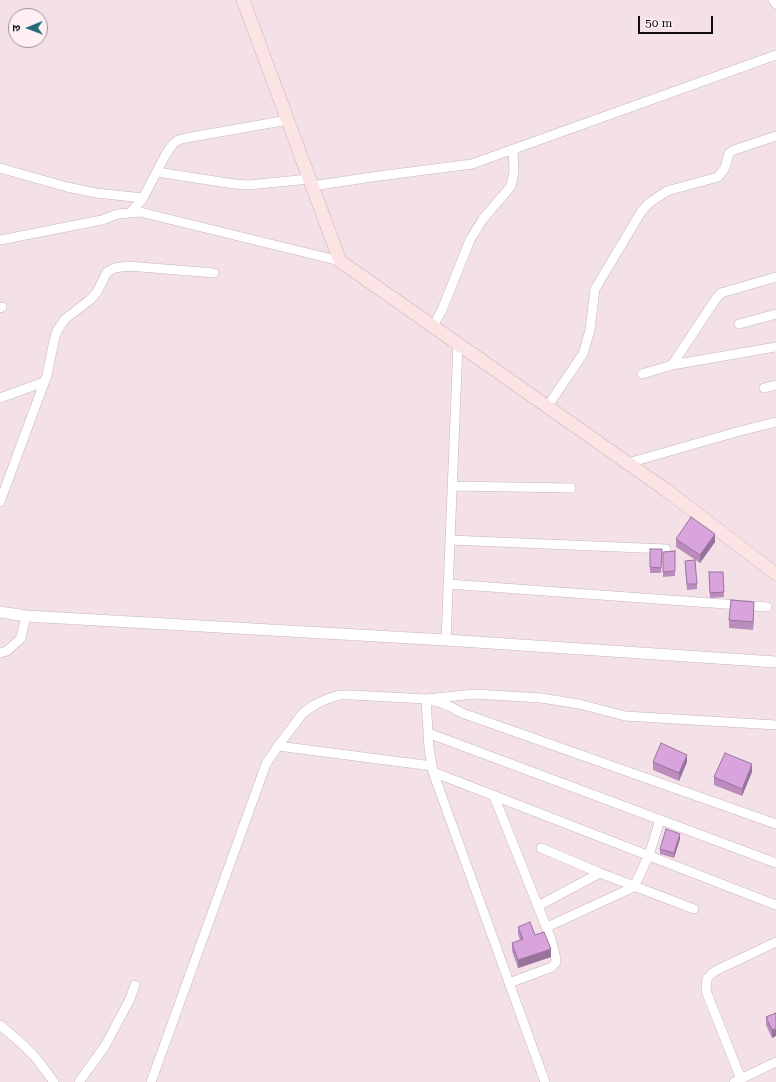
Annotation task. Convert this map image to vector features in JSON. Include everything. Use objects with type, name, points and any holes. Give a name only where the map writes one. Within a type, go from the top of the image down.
[{"type":"main road","points":[[244,0],[340,261],[666,490],[776,574]]},
{"type":"street","points":[[773,0],[776,4]]},
{"type":"street","points":[[157,172],[248,185],[311,183],[472,164],[776,55]]},
{"type":"street","points":[[131,212],[143,198],[166,154],[178,140],[288,120]]},
{"type":"street","points":[[547,407],[583,354],[590,330],[595,289],[641,212],[649,203],[668,192],[718,177],[722,174],[725,168],[729,153],[734,150],[776,136]]},
{"type":"street","points":[[433,326],[442,310],[470,240],[483,219],[511,186],[514,172],[513,149]]},
{"type":"street","points":[[0,168],[67,187],[96,193],[143,198]]},
{"type":"street","points":[[0,240],[102,220],[118,214],[140,212],[340,261]]},
{"type":"street","points":[[0,502],[44,382],[57,331],[65,319],[91,299],[97,292],[104,277],[110,269],[128,266],[214,273]]},
{"type":"street","points":[[672,366],[721,293],[776,277]]},
{"type":"street","points":[[739,324],[776,314]]},
{"type":"street","points":[[446,640],[458,344]]},
{"type":"street","points":[[642,374],[672,366],[776,347]]},
{"type":"street","points":[[0,398],[44,382]]},
{"type":"street","points":[[764,388],[776,385]]},
{"type":"street","points":[[628,463],[776,422]]},
{"type":"street","points":[[452,486],[572,488]]},
{"type":"street","points":[[450,540],[666,549]]},
{"type":"street","points":[[448,584],[767,607]]},
{"type":"street","points":[[0,612],[26,616],[446,640],[776,662]]},
{"type":"street","points":[[0,653],[7,651],[21,638],[26,616]]},
{"type":"street","points":[[151,1082],[266,764],[303,713],[316,704],[339,695],[352,694],[426,699],[475,694],[541,698],[578,704],[625,716],[776,725]]},
{"type":"street","points":[[426,699],[432,769],[545,1082]]},
{"type":"street","points":[[426,699],[776,824]]},
{"type":"street","points":[[428,733],[776,863]]},
{"type":"street","points":[[278,746],[432,769],[494,796],[776,904]]},
{"type":"street","points":[[494,796],[555,949],[556,962],[552,967],[509,983]]},
{"type":"street","points":[[547,927],[634,887],[649,856],[660,820]]},
{"type":"street","points":[[541,848],[634,887],[694,909]]},
{"type":"street","points":[[538,906],[600,873]]},
{"type":"street","points":[[776,942],[717,970],[707,979],[706,990],[737,1080],[776,1062]]},
{"type":"street","points":[[79,1082],[105,1046],[130,999],[135,985]]},
{"type":"street","points":[[0,1025],[36,1058],[54,1082]]},
{"type":"building","points":[[691,517],[715,534],[700,555],[676,539]]},
{"type":"building","points":[[650,549],[662,549],[661,568],[650,567]]},
{"type":"building","points":[[675,551],[675,571],[663,572],[663,552]]},
{"type":"building","points":[[695,560],[697,584],[687,584],[685,561]]},
{"type":"building","points":[[709,572],[723,572],[724,592],[710,593]]},
{"type":"building","points":[[731,600],[754,602],[753,622],[729,620]]},
{"type":"building","points":[[661,743],[687,755],[679,773],[653,762]]},
{"type":"building","points":[[725,753],[752,764],[742,789],[714,777]]},
{"type":"building","points":[[666,829],[680,834],[674,853],[660,849]]},
{"type":"building","points":[[530,922],[535,935],[544,932],[551,949],[518,960],[512,943],[523,939],[518,927]]},
{"type":"building","points":[[776,1013],[776,1029],[772,1030],[766,1017]]}]
